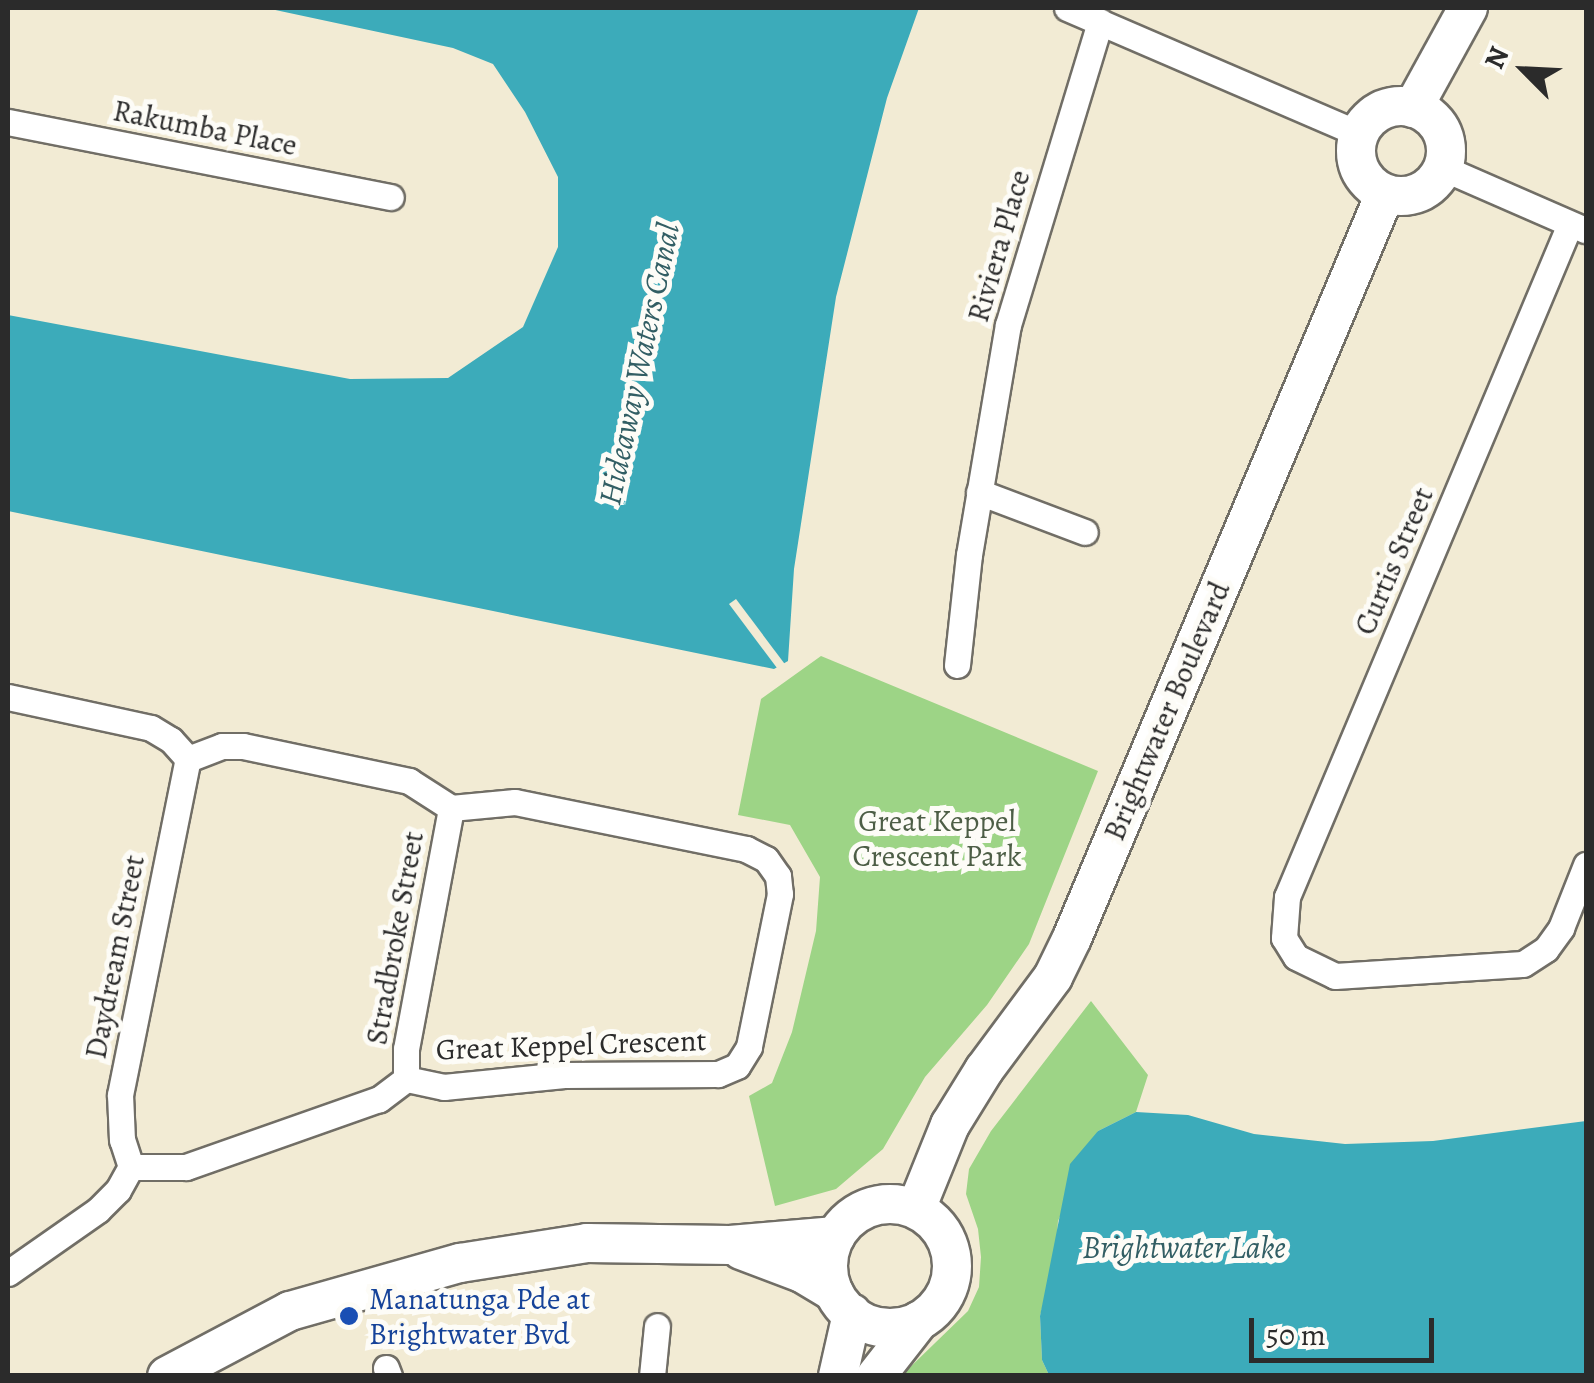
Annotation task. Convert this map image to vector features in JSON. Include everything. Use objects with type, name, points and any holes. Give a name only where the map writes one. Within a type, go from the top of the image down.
[{"type":"street","points":[[1067,8],[1360,134]]},
{"type":"street","points":[[1414,108],[1468,8]]},
{"type":"street","name":"Riviera Place","points":[[956,665],[979,492],[1008,325],[1100,22]]},
{"type":"street","points":[[1401,106],[1414,108],[1427,114],[1444,136],[1443,168],[1427,188],[1414,195],[1385,194],[1358,168],[1360,134],[1377,113],[1401,106]]},
{"type":"street","name":"Rakumba Place","points":[[8,122],[391,197]]},
{"type":"street","points":[[1443,168],[1579,227]]},
{"type":"street","name":"Brightwater Boulevard","points":[[916,1209],[950,1125],[984,1070],[1053,977],[1072,938],[1385,194]]},
{"type":"street","name":"Curtis Street","points":[[1579,227],[1287,897],[1283,924],[1296,957],[1336,976],[1523,964],[1546,949],[1560,928],[1586,865]]},
{"type":"street","points":[[979,492],[1085,532]]},
{"type":"street","points":[[8,697],[151,728],[171,740],[188,759],[222,746],[243,746],[409,781],[451,808]]},
{"type":"street","name":"Daydream Street","points":[[131,1167],[122,1140],[120,1095],[188,759]]},
{"type":"street","name":"Great Keppel Crescent","points":[[131,1167],[186,1167],[379,1099],[406,1079],[444,1088],[564,1075],[718,1074],[737,1066],[750,1047],[780,894],[772,868],[746,850],[515,802],[451,808]]},
{"type":"street","name":"Stradbroke Street","points":[[406,1079],[406,1050],[451,808]]},
{"type":"street","points":[[8,1273],[98,1210],[131,1167]]},
{"type":"street","points":[[838,1376],[843,1303],[829,1273],[836,1236],[848,1221],[880,1204],[916,1209],[932,1220],[952,1254],[946,1293],[876,1376]]},
{"type":"street","points":[[167,1376],[290,1310],[406,1276],[587,1243],[730,1245],[836,1236]]},
{"type":"street","points":[[730,1245],[802,1273],[880,1328],[918,1322]]},
{"type":"street","points":[[652,1376],[658,1326]]},
{"type":"green space","name":"Great Keppel Crescent Park","points":[[821,656],[1098,771],[1029,944],[987,1005],[925,1077],[883,1149],[836,1189],[775,1206],[749,1096],[772,1083],[792,1032],[816,931],[820,877],[790,825],[738,815],[761,699]]},
{"type":"green space","points":[[1091,1001],[1148,1075],[1136,1112],[1098,1131],[1058,1221],[1055,1258],[1040,1316],[1042,1360],[1049,1375],[901,1376],[968,1311],[979,1287],[978,1229],[966,1194],[969,1169],[991,1131]]},
{"type":"water","name":"Hideaway Waters Canal","points":[[266,8],[919,8],[887,98],[836,297],[794,569],[788,661],[774,669],[8,511],[8,315],[350,379],[448,378],[523,327],[558,247],[558,177],[525,112],[493,64],[453,48]]},
{"type":"water","name":"Brightwater Lake","points":[[1136,1112],[1188,1115],[1254,1134],[1345,1144],[1433,1141],[1586,1121],[1586,1375],[1049,1375],[1042,1360],[1040,1316],[1070,1164],[1098,1131]]},
{"type":"pier","points":[[736,599],[787,667],[780,672],[729,604]]},
{"type":"place","name":"Manatunga Pde at Brightwater Bvd","points":[[349,1316]]}]
